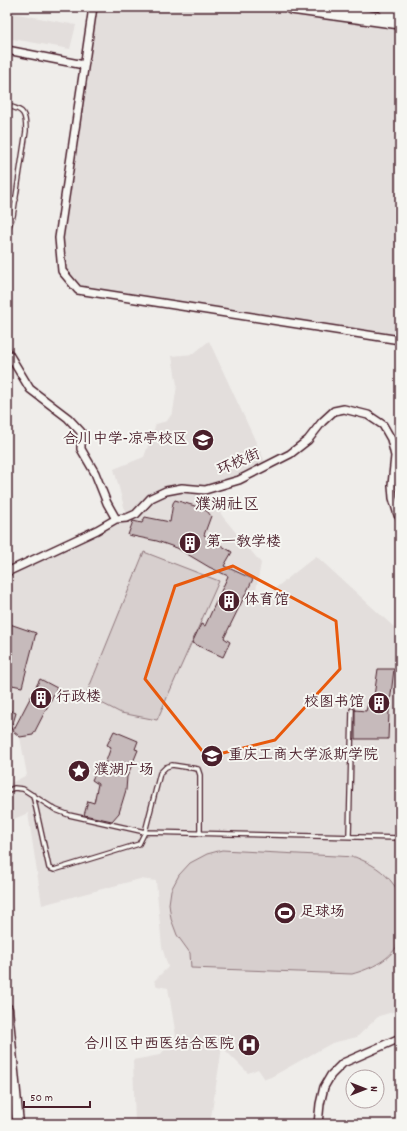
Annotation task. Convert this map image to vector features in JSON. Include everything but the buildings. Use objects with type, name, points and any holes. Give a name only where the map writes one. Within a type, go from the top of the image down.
[{"type":"highway","points":[[291,7],[400,22]]},
{"type":"highway","points":[[386,7],[400,9]]},
{"type":"main road","points":[[7,1009],[11,1092],[18,1124]]},
{"type":"street","points":[[93,7],[59,238],[62,271],[78,290],[400,340]]},
{"type":"street","points":[[7,50],[84,65]]},
{"type":"street","points":[[7,351],[30,389],[68,418],[81,432],[81,449],[95,473],[107,503],[116,519]]},
{"type":"street","name":"环校街","points":[[7,572],[97,530],[116,519],[127,518],[136,514],[151,498],[166,491],[182,488],[205,490],[239,480],[290,454],[308,440],[322,422],[334,411],[344,409],[368,415],[383,425],[391,439],[395,456],[392,485],[393,498],[400,517]]},
{"type":"street","points":[[318,1124],[320,1104],[324,1087],[343,1063],[400,1038]]},
{"type":"lane","points":[[7,106],[18,108],[23,112],[26,120],[26,131],[16,200],[13,216],[7,231]]},
{"type":"lane","points":[[7,199],[16,200]]},
{"type":"lane","points":[[349,836],[352,710]]},
{"type":"lane","points":[[33,795],[50,868],[54,870],[139,844],[145,832],[160,773],[172,764],[198,769],[200,775],[200,834]]},
{"type":"lane","points":[[7,791],[14,788],[23,789],[56,810],[69,815],[145,832],[400,838]]},
{"type":"highlighted area","points":[[233,566],[336,621],[340,669],[275,740],[207,757],[145,679],[175,586]]},
{"type":"shaded area","points":[[93,7],[291,7],[400,22],[400,340],[78,290],[62,271],[59,238]]},
{"type":"shaded area","points":[[7,12],[76,25],[70,49],[7,38]]},
{"type":"shaded area","name":"重庆工商大学派斯学院","points":[[209,341],[267,466],[205,490],[223,517],[261,563],[253,606],[316,556],[395,628],[397,650],[400,650],[400,1010],[379,1016],[357,1037],[332,1043],[265,1079],[258,1069],[248,1073],[222,1047],[210,1124],[135,1124],[133,1060],[160,1055],[176,1036],[168,988],[157,986],[154,981],[168,967],[162,947],[156,881],[140,879],[42,905],[28,813],[7,822],[7,785],[27,775],[20,737],[7,730],[7,572],[127,518],[114,469],[144,457],[156,424],[167,421],[173,412],[177,385],[172,356],[193,354]]},
{"type":"shaded area","points":[[144,552],[219,581],[157,720],[121,713],[86,695]]},
{"type":"shaded area","name":"足球场","points":[[222,850],[355,857],[372,865],[390,880],[400,896],[400,939],[397,946],[387,958],[374,966],[352,974],[191,968],[190,953],[177,935],[171,919],[169,904],[171,890],[179,875],[190,863],[207,854]]},
{"type":"place","name":"合川中学-凉亭校区","points":[[203,440]]},
{"type":"place","name":"第一教学楼","points":[[190,543]]},
{"type":"place","name":"体育馆","points":[[229,601]]},
{"type":"place","name":"行政楼","points":[[41,698]]},
{"type":"place","name":"校图书馆","points":[[379,703]]},
{"type":"place","name":"重庆工商大学派斯学院","points":[[212,756]]},
{"type":"place","name":"濮湖广场","points":[[79,771]]},
{"type":"place","name":"足球场","points":[[285,913]]},
{"type":"place","name":"合川区中西医结合医院","points":[[249,1045]]},
{"type":"district","name":"濮湖社区","points":[[227,505]]}]
